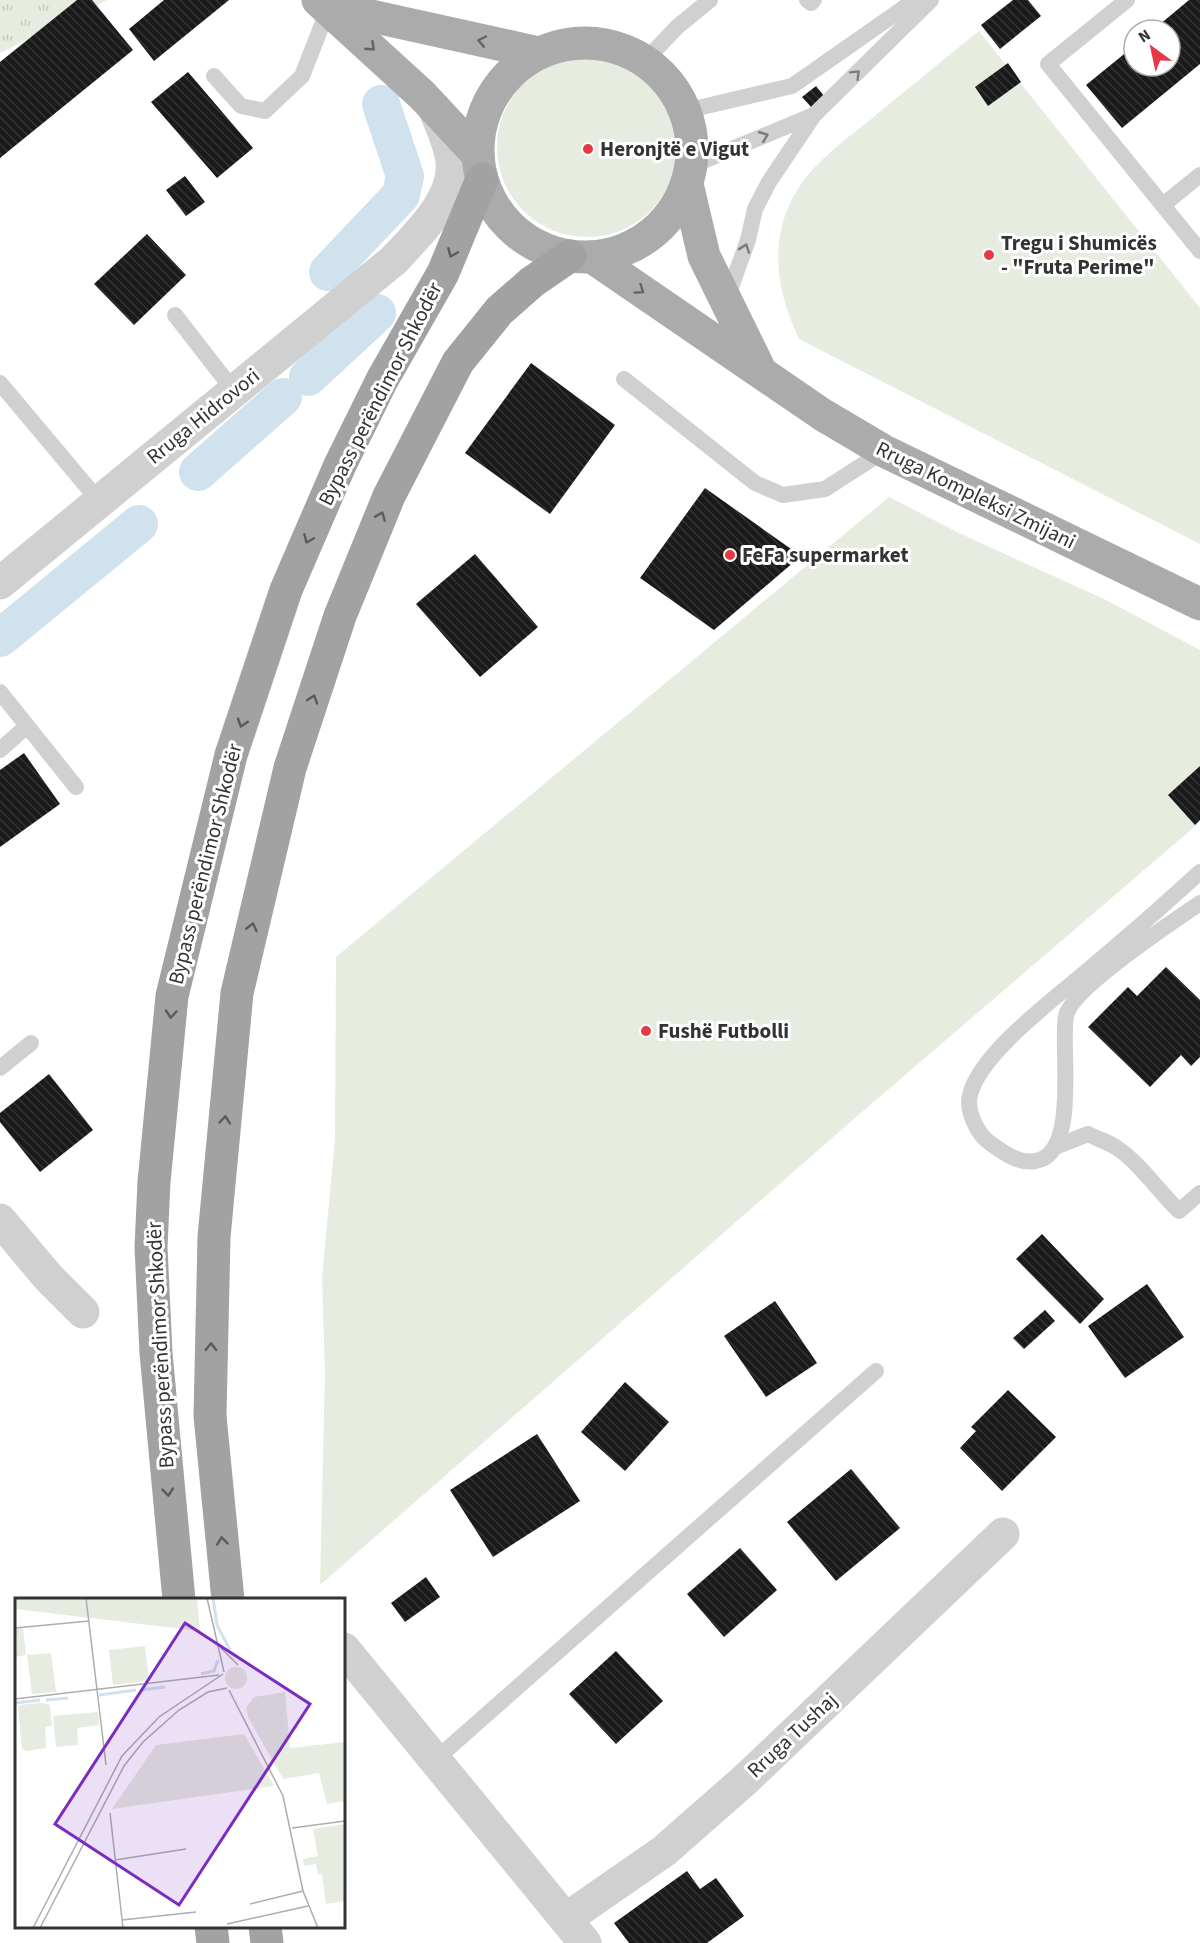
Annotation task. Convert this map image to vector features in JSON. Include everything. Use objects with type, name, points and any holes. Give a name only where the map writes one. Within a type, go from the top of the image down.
[{"type":"highway","name":"Bypass perëndimor Shkodër","points":[[179,1598],[156,1353],[151,1247],[154,1182],[172,996],[231,755],[286,590],[340,465],[382,380],[443,273],[480,170]]},
{"type":"highway","points":[[228,1598],[210,1416],[213,1237],[237,993],[290,768],[340,616],[384,507],[458,362],[499,311],[532,282],[581,257]]},
{"type":"highway","points":[[211,1928],[213,1943]]},
{"type":"highway","points":[[265,1928],[267,1943]]},
{"type":"main road","points":[[323,4],[539,53]]},
{"type":"main road","points":[[323,4],[435,108],[480,170]]},
{"type":"main road","points":[[574,44],[611,46],[645,61],[676,92],[685,111],[693,148],[689,175],[672,212],[650,235],[623,250],[581,257],[530,243],[513,230],[488,196],[480,170],[481,124],[493,95],[513,71],[539,53],[574,44]]},
{"type":"main road","name":"Rruga Kompleksi Zmijani","points":[[689,175],[704,256],[725,303],[761,371]]},
{"type":"main road","name":"Rruga Kompleksi Zmijani","points":[[581,257],[761,371],[822,415],[884,451],[1200,604]]},
{"type":"street","name":"Rruga Hidrovori","points":[[0,583],[384,269],[405,248],[437,210],[448,188],[453,163],[435,108]]},
{"type":"street","name":"Rruga Hidrovori","points":[[405,248],[439,225],[480,170]]},
{"type":"street","points":[[0,1220],[48,1277],[83,1312]]},
{"type":"street","name":"Rruga Tushaj","points":[[345,1650],[575,1931],[747,1778],[1003,1534]]},
{"type":"lane","points":[[645,61],[677,27],[710,0]]},
{"type":"lane","points":[[807,0],[811,3],[814,0]]},
{"type":"lane","points":[[685,111],[792,86],[915,0]]},
{"type":"lane","points":[[725,303],[748,240],[755,209],[769,182],[814,115],[931,0]]},
{"type":"lane","points":[[1128,0],[1048,64],[1200,251]]},
{"type":"lane","points":[[214,76],[241,106],[265,111],[302,76],[323,4]]},
{"type":"lane","points":[[689,175],[814,115]]},
{"type":"lane","points":[[1163,205],[1200,175]]},
{"type":"lane","points":[[175,315],[234,391]]},
{"type":"lane","points":[[624,380],[755,483],[783,495],[825,489],[884,451]]},
{"type":"lane","points":[[0,383],[99,501]]},
{"type":"lane","points":[[0,692],[76,787]]},
{"type":"lane","points":[[0,750],[27,726]]},
{"type":"lane","points":[[1200,872],[1012,1037],[978,1075],[969,1096],[971,1112],[986,1140],[1005,1154],[1027,1162],[1042,1160],[1055,1147],[1088,1134],[1117,1148],[1141,1168],[1158,1190],[1179,1211],[1200,1193]]},
{"type":"lane","points":[[1055,1147],[1062,1125],[1064,1103],[1066,1014],[1080,995],[1108,970],[1200,903]]},
{"type":"lane","points":[[0,1068],[31,1043]]},
{"type":"lane","points":[[435,1760],[876,1371]]},
{"type":"green space","points":[[0,0],[107,0],[0,53]]},
{"type":"green space","name":"Tregu i Shumicës - \"Fruta Perime\"","points":[[979,31],[1200,308],[1200,544],[799,339],[784,298],[778,256],[785,215],[794,195],[807,176],[831,152]]},
{"type":"green space","points":[[587,57],[621,64],[650,84],[670,113],[677,147],[670,181],[650,210],[621,230],[587,237],[553,230],[524,210],[504,181],[497,147],[504,113],[524,84],[553,64]]},
{"type":"green space","name":"Fushë Futbolli","points":[[889,497],[959,533],[1106,600],[1200,650],[1200,822],[870,1105],[320,1585],[325,1373],[322,1278],[335,1139],[336,957]]},
{"type":"building","points":[[77,0],[92,0],[133,50],[0,158],[0,62]]},
{"type":"building","points":[[164,0],[229,0],[154,61],[129,29]]},
{"type":"building","points":[[1013,0],[1028,0],[1041,16],[1000,49],[981,25]]},
{"type":"building","points":[[1189,0],[1200,0],[1200,64],[1122,128],[1086,85],[1122,56],[1122,78],[1182,78],[1182,18],[1167,18]]},
{"type":"building","points":[[1008,63],[1021,82],[988,106],[975,87]]},
{"type":"building","points":[[188,72],[253,148],[217,178],[151,102]]},
{"type":"building","points":[[816,86],[825,97],[812,108],[802,97]]},
{"type":"building","points":[[185,176],[205,202],[186,216],[166,190]]},
{"type":"building","points":[[147,234],[186,275],[134,325],[94,284]]},
{"type":"building","points":[[531,363],[615,425],[550,514],[465,453]]},
{"type":"building","points":[[705,488],[801,556],[714,630],[640,578]]},
{"type":"building","points":[[475,554],[538,627],[480,677],[416,604]]},
{"type":"building","points":[[24,753],[60,804],[0,847],[0,770]]},
{"type":"building","points":[[1200,766],[1200,820],[1195,825],[1168,795]]},
{"type":"building","points":[[1166,967],[1200,1000],[1200,1057],[1191,1066],[1181,1055],[1150,1087],[1088,1027],[1128,987],[1137,996]]},
{"type":"building","points":[[49,1074],[93,1130],[40,1172],[0,1122],[0,1113]]},
{"type":"building","points":[[1042,1234],[1104,1299],[1080,1324],[1016,1259]]},
{"type":"building","points":[[1147,1284],[1184,1337],[1125,1378],[1088,1326]]},
{"type":"building","points":[[775,1301],[817,1363],[766,1397],[724,1336]]},
{"type":"building","points":[[1045,1310],[1055,1321],[1024,1349],[1013,1338]]},
{"type":"building","points":[[625,1382],[669,1422],[625,1471],[581,1432]]},
{"type":"building","points":[[1008,1390],[1056,1437],[1002,1491],[960,1448],[976,1431],[971,1427]]},
{"type":"building","points":[[537,1434],[580,1501],[493,1557],[450,1490]]},
{"type":"building","points":[[851,1469],[900,1528],[836,1581],[787,1522]]},
{"type":"building","points":[[740,1548],[777,1590],[724,1637],[687,1594]]},
{"type":"building","points":[[426,1577],[440,1597],[405,1622],[391,1603]]},
{"type":"building","points":[[616,1651],[663,1701],[616,1744],[569,1694]]},
{"type":"building","points":[[687,1871],[700,1889],[716,1878],[744,1916],[707,1943],[629,1943],[614,1923]]},
{"type":"waterway","points":[[328,272],[401,195],[405,176],[381,104]]},
{"type":"waterway","points":[[308,377],[377,313]]},
{"type":"waterway","points":[[198,472],[283,397]]},
{"type":"waterway","points":[[0,638],[139,524]]},
{"type":"place","name":"Heronjtë e Vigut","points":[[588,149]]},
{"type":"place","name":"Tregu i Shumicës - \"Fruta Perime\"","points":[[989,255]]},
{"type":"place","name":"FeFa supermarket","points":[[730,555]]},
{"type":"place","name":"Fushë Futbolli","points":[[646,1031]]}]
